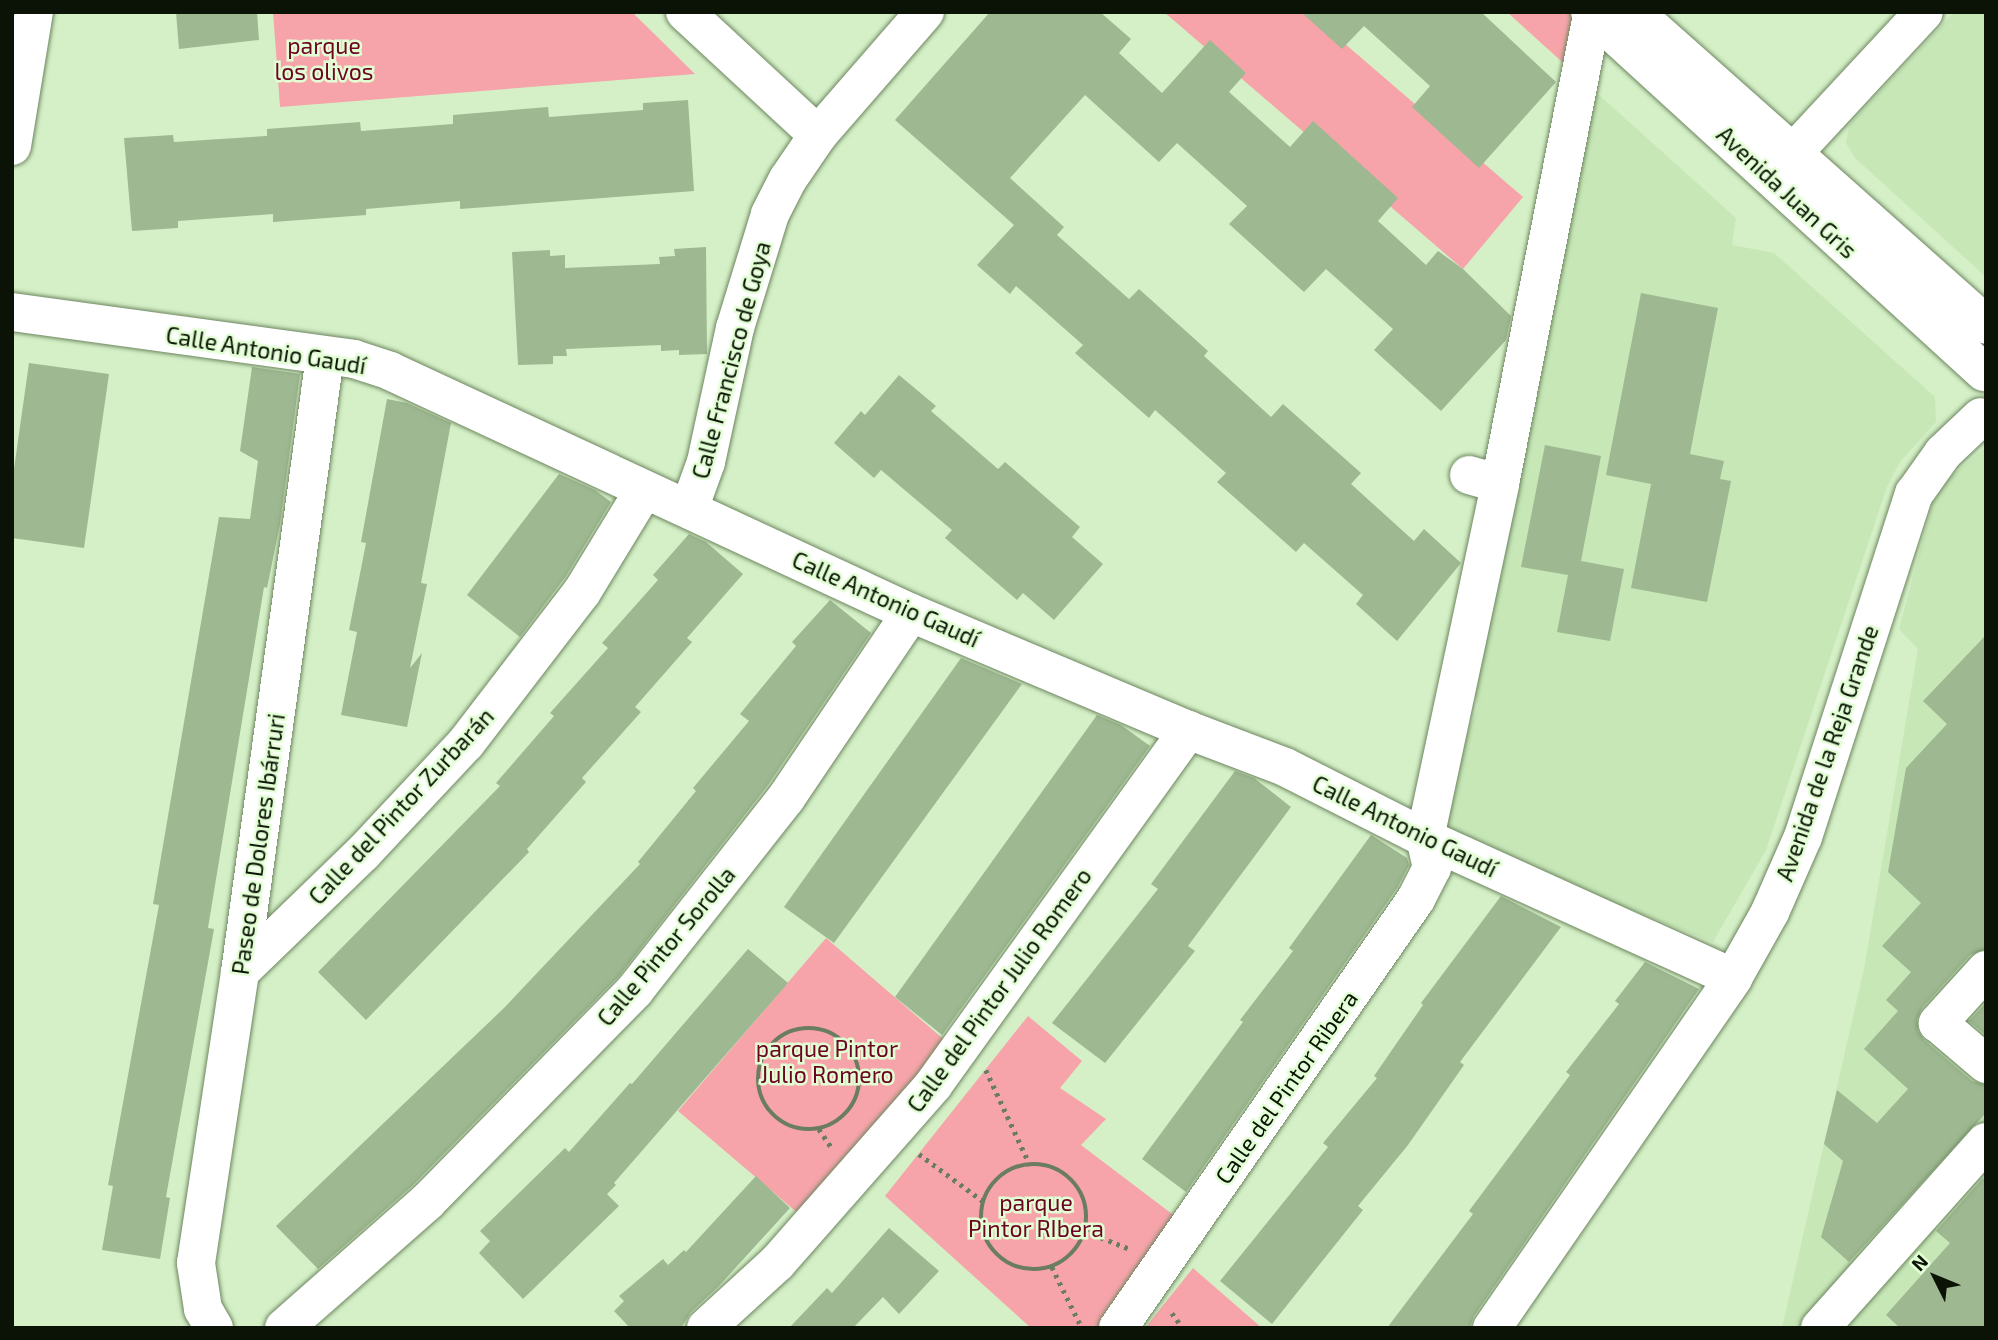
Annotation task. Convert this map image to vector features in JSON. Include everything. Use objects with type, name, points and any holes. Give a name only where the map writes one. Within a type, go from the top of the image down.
[{"type":"street","points":[[12,146],[34,12]]},
{"type":"street","points":[[685,12],[818,135]]},
{"type":"street","name":"Calle Francisco de Goya","points":[[689,509],[706,462],[735,328],[770,214],[788,179],[818,135],[925,12]]},
{"type":"street","name":"Avenida Juan Gris","points":[[1634,12],[1986,325]]},
{"type":"street","points":[[1793,153],[1924,12]]},
{"type":"street","points":[[1425,838],[1484,479],[1533,239],[1591,13]]},
{"type":"street","name":"Avenida Juan Gris","points":[[1591,13],[1985,370],[1978,398],[1983,422]]},
{"type":"street","name":"Calle Antonio Gaudí","points":[[12,312],[354,359],[390,371],[911,612],[1188,730],[1286,767],[1425,838],[1733,978]]},
{"type":"street","name":"Paseo de Dolores Ibárruri","points":[[214,1328],[203,1309],[196,1263],[240,972],[325,356]]},
{"type":"street","name":"Avenida de la Reja Grande","points":[[1492,1328],[1733,978],[1770,912],[1803,837],[1914,494],[1943,453],[1983,422]]},
{"type":"street","name":"Calle del Pintor Zurbarán","points":[[240,972],[363,853],[466,743],[582,592],[644,490]]},
{"type":"street","name":"Calle Pintor Sorolla","points":[[284,1328],[427,1202],[635,990],[786,798],[911,612]]},
{"type":"street","name":"Calle del Pintor Julio Romero","points":[[706,1328],[777,1263],[934,1084],[1188,730]]},
{"type":"street","name":"Calle del Pintor Ribera","points":[[1118,1328],[1416,899],[1432,868],[1425,838]]},
{"type":"street","points":[[1986,970],[1938,1023],[1986,1064]]},
{"type":"street","points":[[1821,1328],[1986,1142]]},
{"type":"path","points":[[799,1028],[832,1032],[845,1042],[855,1056],[860,1072],[854,1104],[844,1117],[819,1129],[796,1128],[780,1121],[767,1109],[760,1094],[758,1076],[762,1060],[771,1045],[799,1028]]},
{"type":"path","points":[[986,1069],[1030,1165]]},
{"type":"path","points":[[819,1129],[833,1150]]},
{"type":"path","points":[[919,1154],[983,1201]]},
{"type":"path","points":[[1030,1165],[1057,1169],[1072,1180],[1082,1195],[1087,1212],[1085,1231],[1078,1246],[1067,1259],[1052,1267],[1036,1270],[1019,1268],[1004,1261],[991,1249],[981,1218],[983,1201],[992,1185],[1005,1172],[1030,1165]]},
{"type":"path","points":[[1085,1231],[1140,1254]]},
{"type":"path","points":[[1052,1267],[1082,1328]]},
{"type":"path","points":[[1165,1303],[1183,1328]]},
{"type":"shaded area","points":[[1954,12],[1986,12],[1986,277],[1855,158],[1846,143],[1849,125]]},
{"type":"shaded area","points":[[1589,86],[1736,218],[1732,245],[1774,253],[1935,397],[1936,422],[1900,462],[1887,487],[1766,850],[1713,942],[1611,902],[1434,822],[1478,706],[1472,681]]},
{"type":"shaded area","points":[[1986,447],[1986,1328],[1782,1328],[1865,964],[1918,649],[1899,629],[1933,502],[1948,479]]},
{"type":"green space","name":"parque los olivos","points":[[273,12],[632,12],[695,74],[280,107]]},
{"type":"green space","points":[[1164,12],[1308,12],[1523,197],[1463,269]]},
{"type":"green space","points":[[1507,12],[1576,12],[1570,69]]},
{"type":"green space","name":"parque Pintor Julio Romero","points":[[826,938],[948,1043],[800,1215],[678,1111]]},
{"type":"green space","name":"parque Pintor RIbera","points":[[1028,1016],[1082,1061],[1060,1088],[1106,1119],[1081,1145],[1180,1220],[1099,1328],[1031,1328],[885,1196]]},
{"type":"green space","points":[[1193,1268],[1262,1328],[1145,1328]]},
{"type":"building","points":[[176,12],[257,12],[259,40],[179,49]]},
{"type":"building","points":[[990,12],[1100,12],[1131,39],[1119,53],[1162,93],[1210,40],[1246,73],[1229,92],[1290,147],[1313,121],[1398,198],[1378,221],[1426,265],[1438,251],[1463,269],[1511,316],[1506,340],[1441,411],[1374,350],[1393,329],[1326,269],[1304,292],[1229,224],[1247,206],[1177,143],[1159,162],[1085,95],[1010,178],[1064,227],[1057,235],[1129,299],[1139,289],[1208,351],[1204,356],[1271,417],[1283,404],[1361,473],[1351,484],[1414,541],[1424,529],[1461,563],[1397,641],[1356,604],[1363,595],[1304,543],[1296,552],[1217,482],[1226,473],[1155,410],[1149,418],[1075,353],[1083,345],[1016,286],[1010,294],[977,265],[1014,225],[895,120]]},
{"type":"building","points":[[1301,12],[1481,12],[1556,82],[1479,168],[1412,107],[1430,86],[1364,26],[1342,49]]},
{"type":"building","points":[[688,100],[694,191],[460,209],[460,201],[366,209],[366,215],[273,222],[273,214],[178,221],[178,228],[132,231],[124,138],[173,135],[174,142],[267,136],[267,129],[360,122],[361,131],[453,124],[453,115],[548,107],[549,117],[643,110],[643,103]]},
{"type":"building","points":[[706,247],[707,354],[679,355],[679,350],[661,351],[661,345],[566,349],[567,356],[553,356],[553,364],[518,365],[512,252],[550,250],[550,256],[565,255],[565,268],[660,264],[659,257],[675,256],[674,249]]},
{"type":"building","points":[[1641,293],[1718,308],[1690,454],[1724,461],[1720,479],[1731,481],[1707,602],[1631,588],[1651,484],[1606,475]]},
{"type":"building","points":[[29,363],[109,374],[84,548],[12,538],[12,483]]},
{"type":"building","points":[[252,367],[300,374],[280,524],[267,588],[264,587],[208,928],[214,929],[166,1197],[170,1198],[160,1259],[102,1250],[113,1186],[108,1185],[159,905],[153,904],[219,517],[250,519],[258,461],[240,451]]},
{"type":"building","points":[[899,375],[936,406],[931,411],[998,469],[1005,462],[1080,527],[1072,537],[1103,564],[1054,620],[1023,593],[1017,600],[945,538],[952,530],[881,470],[874,478],[834,443],[861,411],[865,415]]},
{"type":"building","points":[[387,399],[407,403],[451,423],[421,583],[427,584],[410,668],[422,653],[407,727],[341,715],[357,632],[349,630],[366,543],[361,542]]},
{"type":"building","points":[[1545,445],[1601,456],[1581,561],[1624,569],[1610,641],[1557,632],[1568,575],[1521,567]]},
{"type":"building","points":[[559,474],[595,490],[611,502],[566,576],[520,637],[467,595]]},
{"type":"building","points":[[689,534],[706,542],[743,574],[687,638],[692,642],[635,707],[641,712],[582,778],[586,782],[527,849],[529,852],[366,1020],[318,972],[500,786],[496,783],[554,716],[550,713],[608,648],[602,643],[658,580],[653,575]]},
{"type":"building","points":[[830,600],[871,633],[768,785],[619,976],[412,1186],[318,1269],[276,1226],[505,1007],[640,864],[638,862],[696,791],[693,788],[749,721],[740,714],[796,646],[792,642]]},
{"type":"building","points":[[1986,635],[1986,949],[1970,955],[1922,1008],[1917,1019],[1918,1031],[1924,1040],[1972,1081],[1986,1085],[1986,1113],[1849,1262],[1821,1237],[1843,1161],[1824,1144],[1837,1090],[1877,1123],[1908,1089],[1864,1049],[1898,1011],[1886,1000],[1911,972],[1882,946],[1921,903],[1888,872],[1906,768],[1947,724],[1923,701]]},
{"type":"building","points":[[961,658],[1022,684],[834,943],[784,907]]},
{"type":"building","points":[[1097,715],[1121,725],[1150,746],[942,1035],[895,997]]},
{"type":"building","points":[[1235,771],[1254,778],[1291,807],[1188,946],[1195,951],[1105,1063],[1052,1023],[1158,889],[1151,884]]},
{"type":"building","points":[[1371,835],[1407,858],[1409,865],[1397,888],[1186,1192],[1142,1159],[1243,1022],[1240,1020],[1293,951],[1289,948]]},
{"type":"building","points":[[1501,896],[1561,927],[1460,1062],[1464,1065],[1408,1145],[1358,1206],[1363,1210],[1272,1324],[1220,1281],[1328,1147],[1323,1143],[1377,1078],[1374,1076],[1423,1005],[1421,1003]]},
{"type":"building","points":[[748,949],[788,983],[614,1183],[616,1185],[607,1194],[619,1206],[523,1299],[479,1253],[490,1241],[480,1231],[565,1148],[569,1152],[630,1083],[632,1084]]},
{"type":"building","points":[[1645,962],[1699,989],[1474,1316],[1470,1327],[1387,1328],[1473,1214],[1469,1211],[1570,1075],[1566,1072],[1619,1004],[1615,1001]]},
{"type":"building","points":[[1986,1003],[1986,1035],[1969,1021]]},
{"type":"building","points":[[756,1176],[790,1208],[718,1287],[691,1312],[681,1328],[630,1328],[614,1311],[624,1301],[619,1296],[663,1259],[668,1265],[684,1250],[686,1252]]},
{"type":"building","points":[[1983,1178],[1986,1181],[1986,1328],[1900,1328],[1886,1315],[1950,1243],[1936,1231]]},
{"type":"building","points":[[889,1228],[939,1271],[899,1314],[883,1297],[853,1328],[789,1328],[827,1288],[832,1293]]}]
